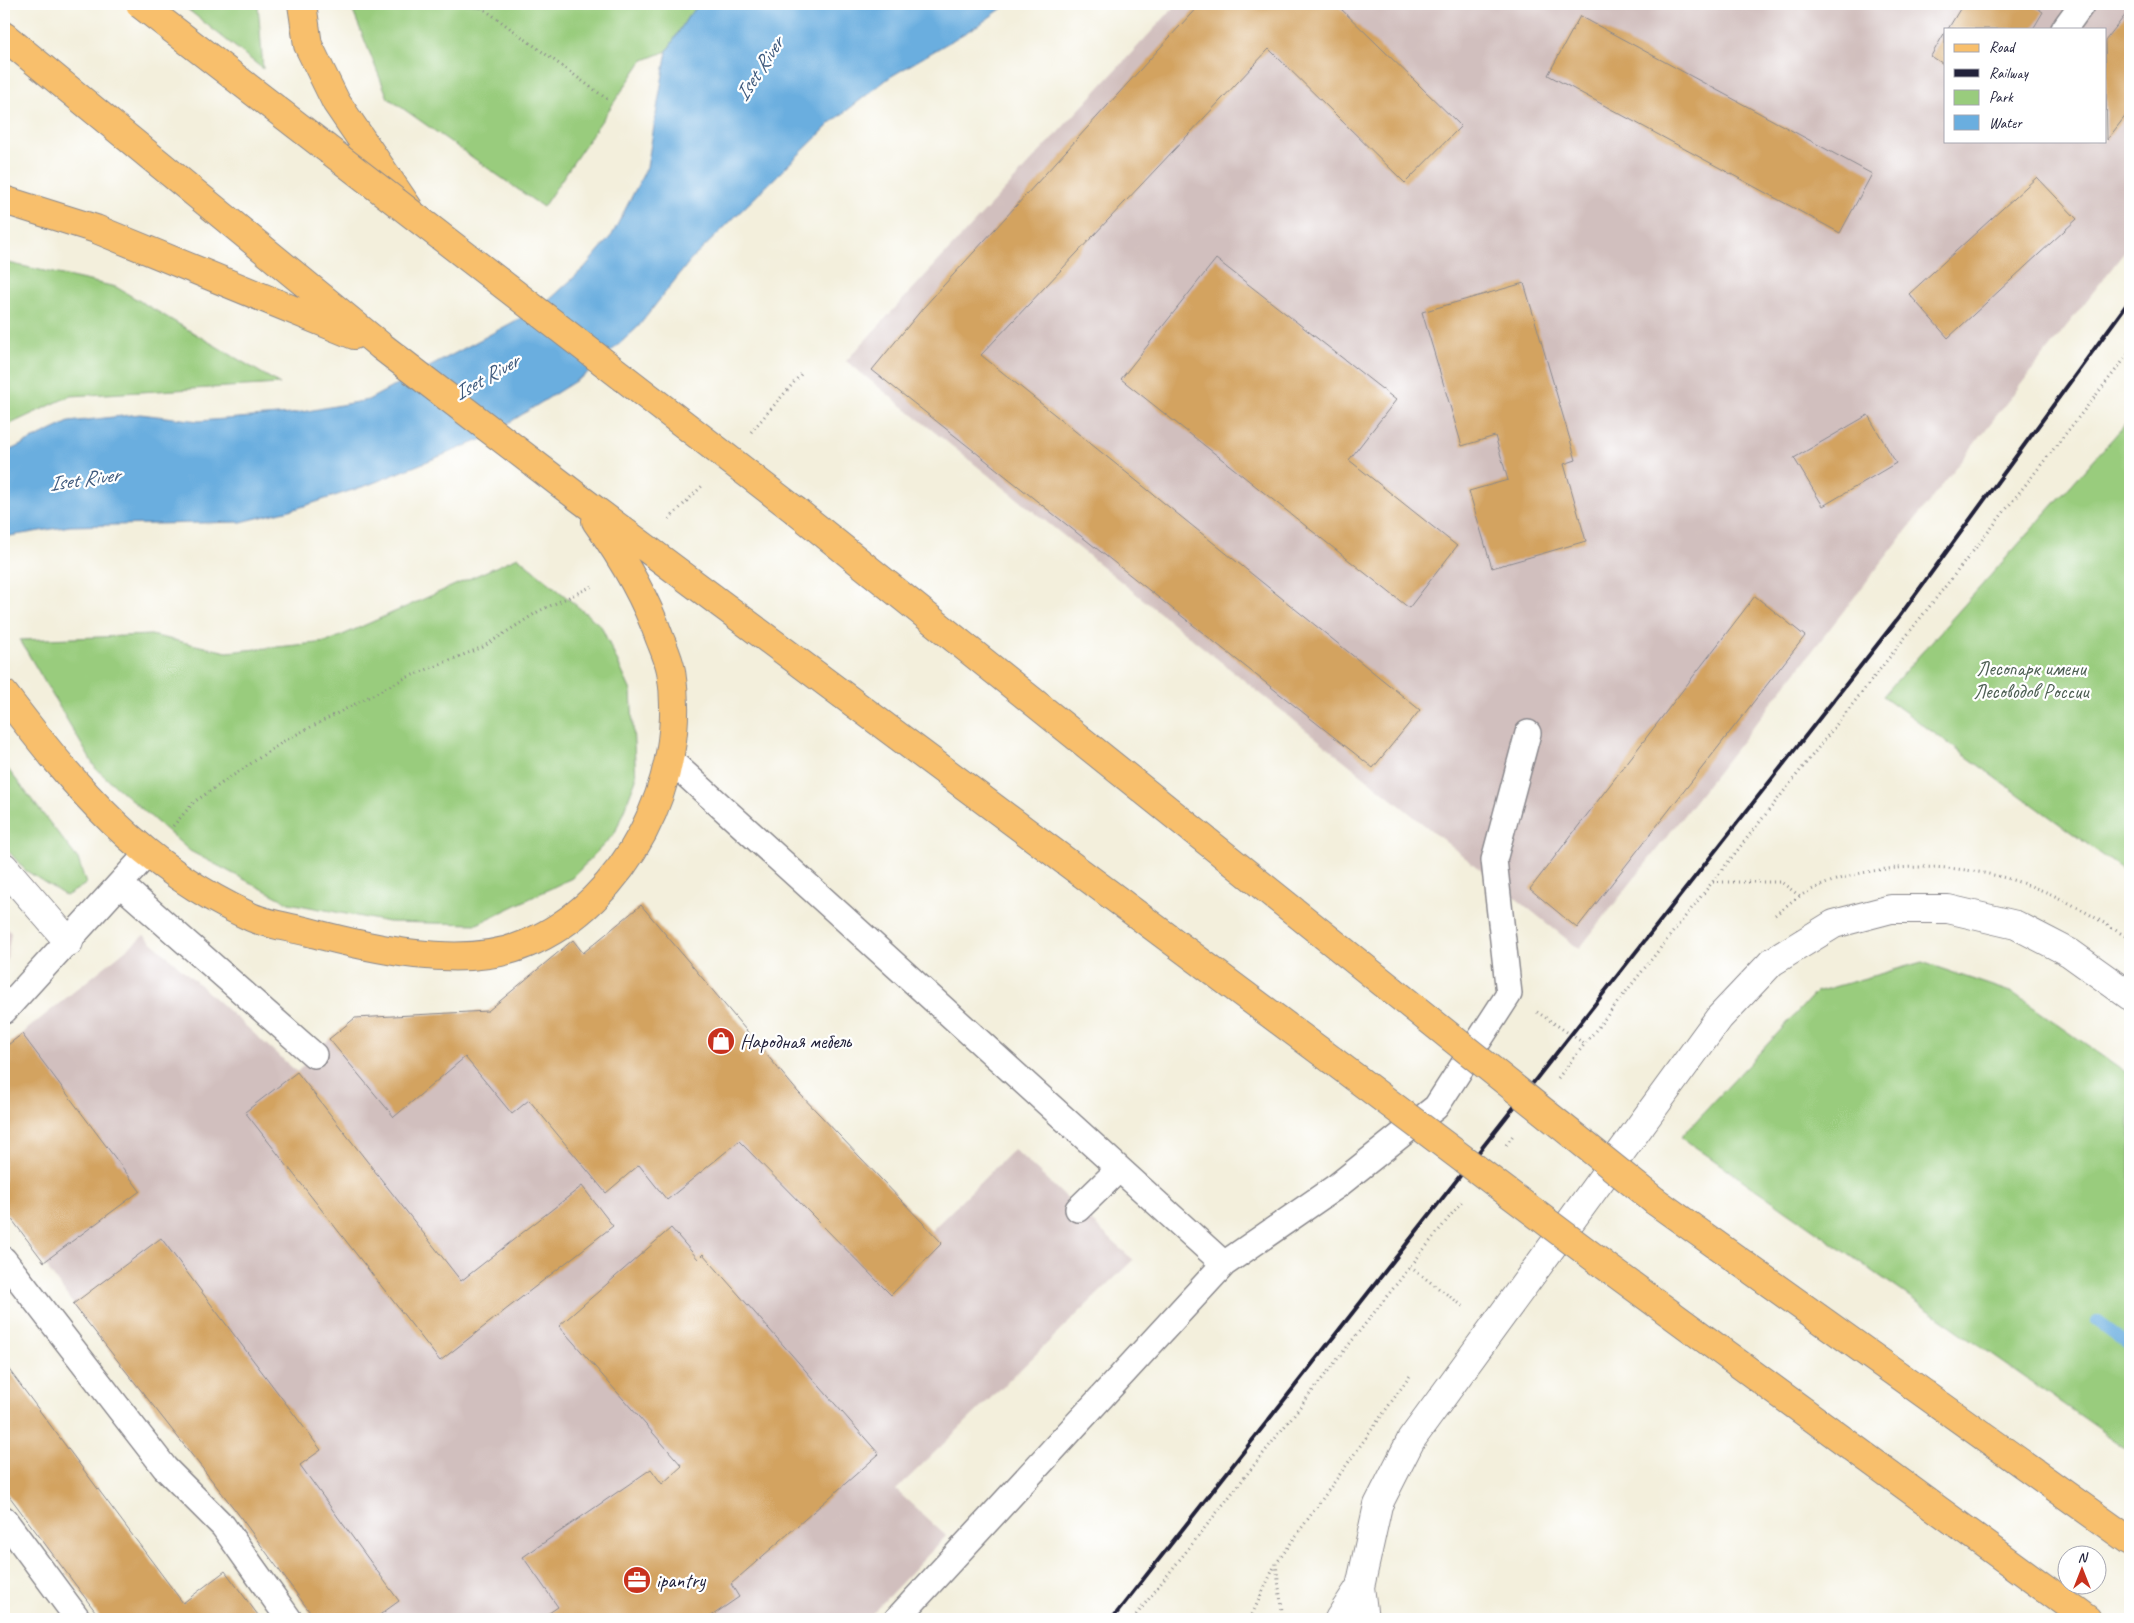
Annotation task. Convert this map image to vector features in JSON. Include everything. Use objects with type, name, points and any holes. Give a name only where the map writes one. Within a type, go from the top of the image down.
[{"type":"main road","points":[[140,4],[796,511],[1655,1201],[2130,1541]]},
{"type":"main road","points":[[302,4],[308,45],[336,102],[416,218]]},
{"type":"main road","points":[[4,36],[381,346],[579,498],[1604,1265],[2087,1619]]},
{"type":"main road","points":[[4,200],[96,229],[381,346]]},
{"type":"main road","points":[[4,694],[61,769],[101,812],[147,854],[198,889],[253,918],[352,944],[440,956],[486,956],[525,945],[556,928],[593,900],[627,859],[652,813],[670,760],[674,720],[671,670],[650,610],[624,559],[579,498]]},
{"type":"street","points":[[4,867],[69,942]]},
{"type":"street","points":[[1364,1619],[1360,1587],[1378,1505],[1411,1440],[1718,1018],[1772,962],[1834,924],[1891,910],[1948,909],[2016,925],[2070,953],[2130,996]]},
{"type":"street","points":[[1339,1619],[1360,1587]]},
{"type":"lane","points":[[2065,28],[2082,4]]},
{"type":"lane","points":[[896,1619],[1224,1264],[1337,1186],[1436,1107],[1509,994],[1494,860],[1528,733]]},
{"type":"lane","points":[[670,760],[1118,1170],[1224,1264]]},
{"type":"lane","points":[[4,1011],[69,942],[147,854]]},
{"type":"lane","points":[[120,884],[314,1054]]},
{"type":"lane","points":[[1078,1209],[1118,1170]]},
{"type":"lane","points":[[4,1260],[165,1468],[223,1526],[289,1619]]},
{"type":"lane","points":[[4,1519],[78,1619]]},
{"type":"path","points":[[477,4],[607,99]]},
{"type":"path","points":[[1555,1083],[2130,352]]},
{"type":"path","points":[[744,440],[803,372]]},
{"type":"path","points":[[665,523],[705,483]]},
{"type":"path","points":[[147,854],[194,802],[284,741],[403,679],[482,647],[539,611],[595,585],[624,559]]},
{"type":"path","points":[[1713,882],[1781,882],[1800,896]]},
{"type":"path","points":[[1509,994],[1585,1044]]},
{"type":"path","points":[[1501,1152],[1519,1129]]},
{"type":"path","points":[[1133,1619],[1465,1198]]},
{"type":"path","points":[[1410,1267],[1462,1306],[1495,1323]]},
{"type":"path","points":[[1250,1619],[1276,1564]]},
{"type":"shaded area","points":[[1177,4],[2130,4],[2130,245],[1579,949],[846,361]]},
{"type":"shaded area","points":[[641,905],[798,1092],[931,1231],[1014,1149],[1133,1260],[896,1490],[946,1536],[867,1619],[315,1619],[236,1511],[73,1304],[4,1209],[4,1048],[144,935],[297,1072],[329,1039],[355,1018],[488,1011],[573,940],[583,953]]},
{"type":"shaded area","points":[[4,924],[11,933],[4,977]]},
{"type":"green space","points":[[181,4],[258,4],[263,69]]},
{"type":"green space","points":[[350,4],[701,4],[689,15],[667,51],[642,61],[543,207],[388,98]]},
{"type":"green space","points":[[4,262],[116,287],[280,384],[70,396],[4,427]]},
{"type":"green space","name":"Лесопарк имени Лесоводов России","points":[[2130,419],[2130,875],[1883,696]]},
{"type":"green space","points":[[518,557],[601,626],[631,691],[636,779],[615,833],[572,878],[477,924],[388,922],[289,903],[190,851],[96,769],[20,640],[151,635],[227,652],[327,642]]},
{"type":"green space","points":[[4,764],[78,859],[86,884],[66,896],[25,870],[4,846]]},
{"type":"green space","points":[[1922,962],[2013,993],[2130,1075],[2130,1451],[1681,1137],[1816,992]]},
{"type":"water","name":"Iset River","points":[[701,4],[1008,4],[980,24],[890,77],[832,122],[690,261],[638,327],[585,375],[483,439],[368,485],[298,508],[241,522],[70,526],[4,537],[4,453],[69,422],[140,414],[199,421],[291,414],[368,400],[543,306],[585,267],[612,235],[647,167],[667,51],[689,15]]},
{"type":"building","points":[[1200,4],[1336,4],[1461,126],[1405,183],[1269,49],[981,355],[1420,710],[1373,768],[872,370],[923,308]]},
{"type":"building","points":[[1963,4],[2030,4],[2043,12],[2034,28],[1949,28]]},
{"type":"building","points":[[2130,9],[2130,110],[2107,140],[2106,90],[2106,40]]},
{"type":"building","points":[[1580,16],[1872,174],[1840,233],[1548,75]]},
{"type":"building","points":[[1944,34],[1944,64],[1931,56]]},
{"type":"building","points":[[2037,177],[2077,219],[1948,338],[1909,294]]},
{"type":"building","points":[[1216,259],[1396,400],[1349,460],[1457,546],[1409,608],[1121,379]]},
{"type":"building","points":[[1524,283],[1576,460],[1564,464],[1586,541],[1492,568],[1469,491],[1508,480],[1495,436],[1462,446],[1422,312]]},
{"type":"building","points":[[1868,415],[1896,463],[1823,506],[1794,458]]},
{"type":"building","points":[[1755,596],[1805,636],[1577,928],[1530,889]]},
{"type":"building","points":[[641,905],[798,1092],[942,1243],[891,1295],[739,1141],[667,1200],[639,1165],[606,1193],[529,1100],[512,1114],[465,1057],[394,1117],[329,1039],[355,1018],[488,1011],[573,940],[583,953]]},
{"type":"building","points":[[22,1034],[140,1191],[44,1262],[4,1209],[4,1048]]},
{"type":"building","points":[[297,1072],[461,1281],[582,1186],[613,1226],[440,1361],[245,1112]]},
{"type":"building","points":[[671,1228],[698,1259],[703,1254],[879,1454],[731,1584],[739,1597],[707,1619],[540,1619],[558,1607],[523,1557],[651,1469],[662,1484],[682,1466],[559,1326]]},
{"type":"building","points":[[161,1238],[321,1450],[300,1465],[399,1601],[374,1619],[315,1619],[236,1511],[73,1304]]},
{"type":"building","points":[[4,1363],[183,1603],[225,1571],[261,1619],[101,1619],[4,1489]]},
{"type":"waterway","points":[[2097,1321],[2130,1345]]},
{"type":"railway","points":[[1112,1619],[1899,617],[2130,300]]},
{"type":"place","name":"Народная мебель","points":[[721,1041]]},
{"type":"place","name":"ipantry","points":[[637,1580]]}]
